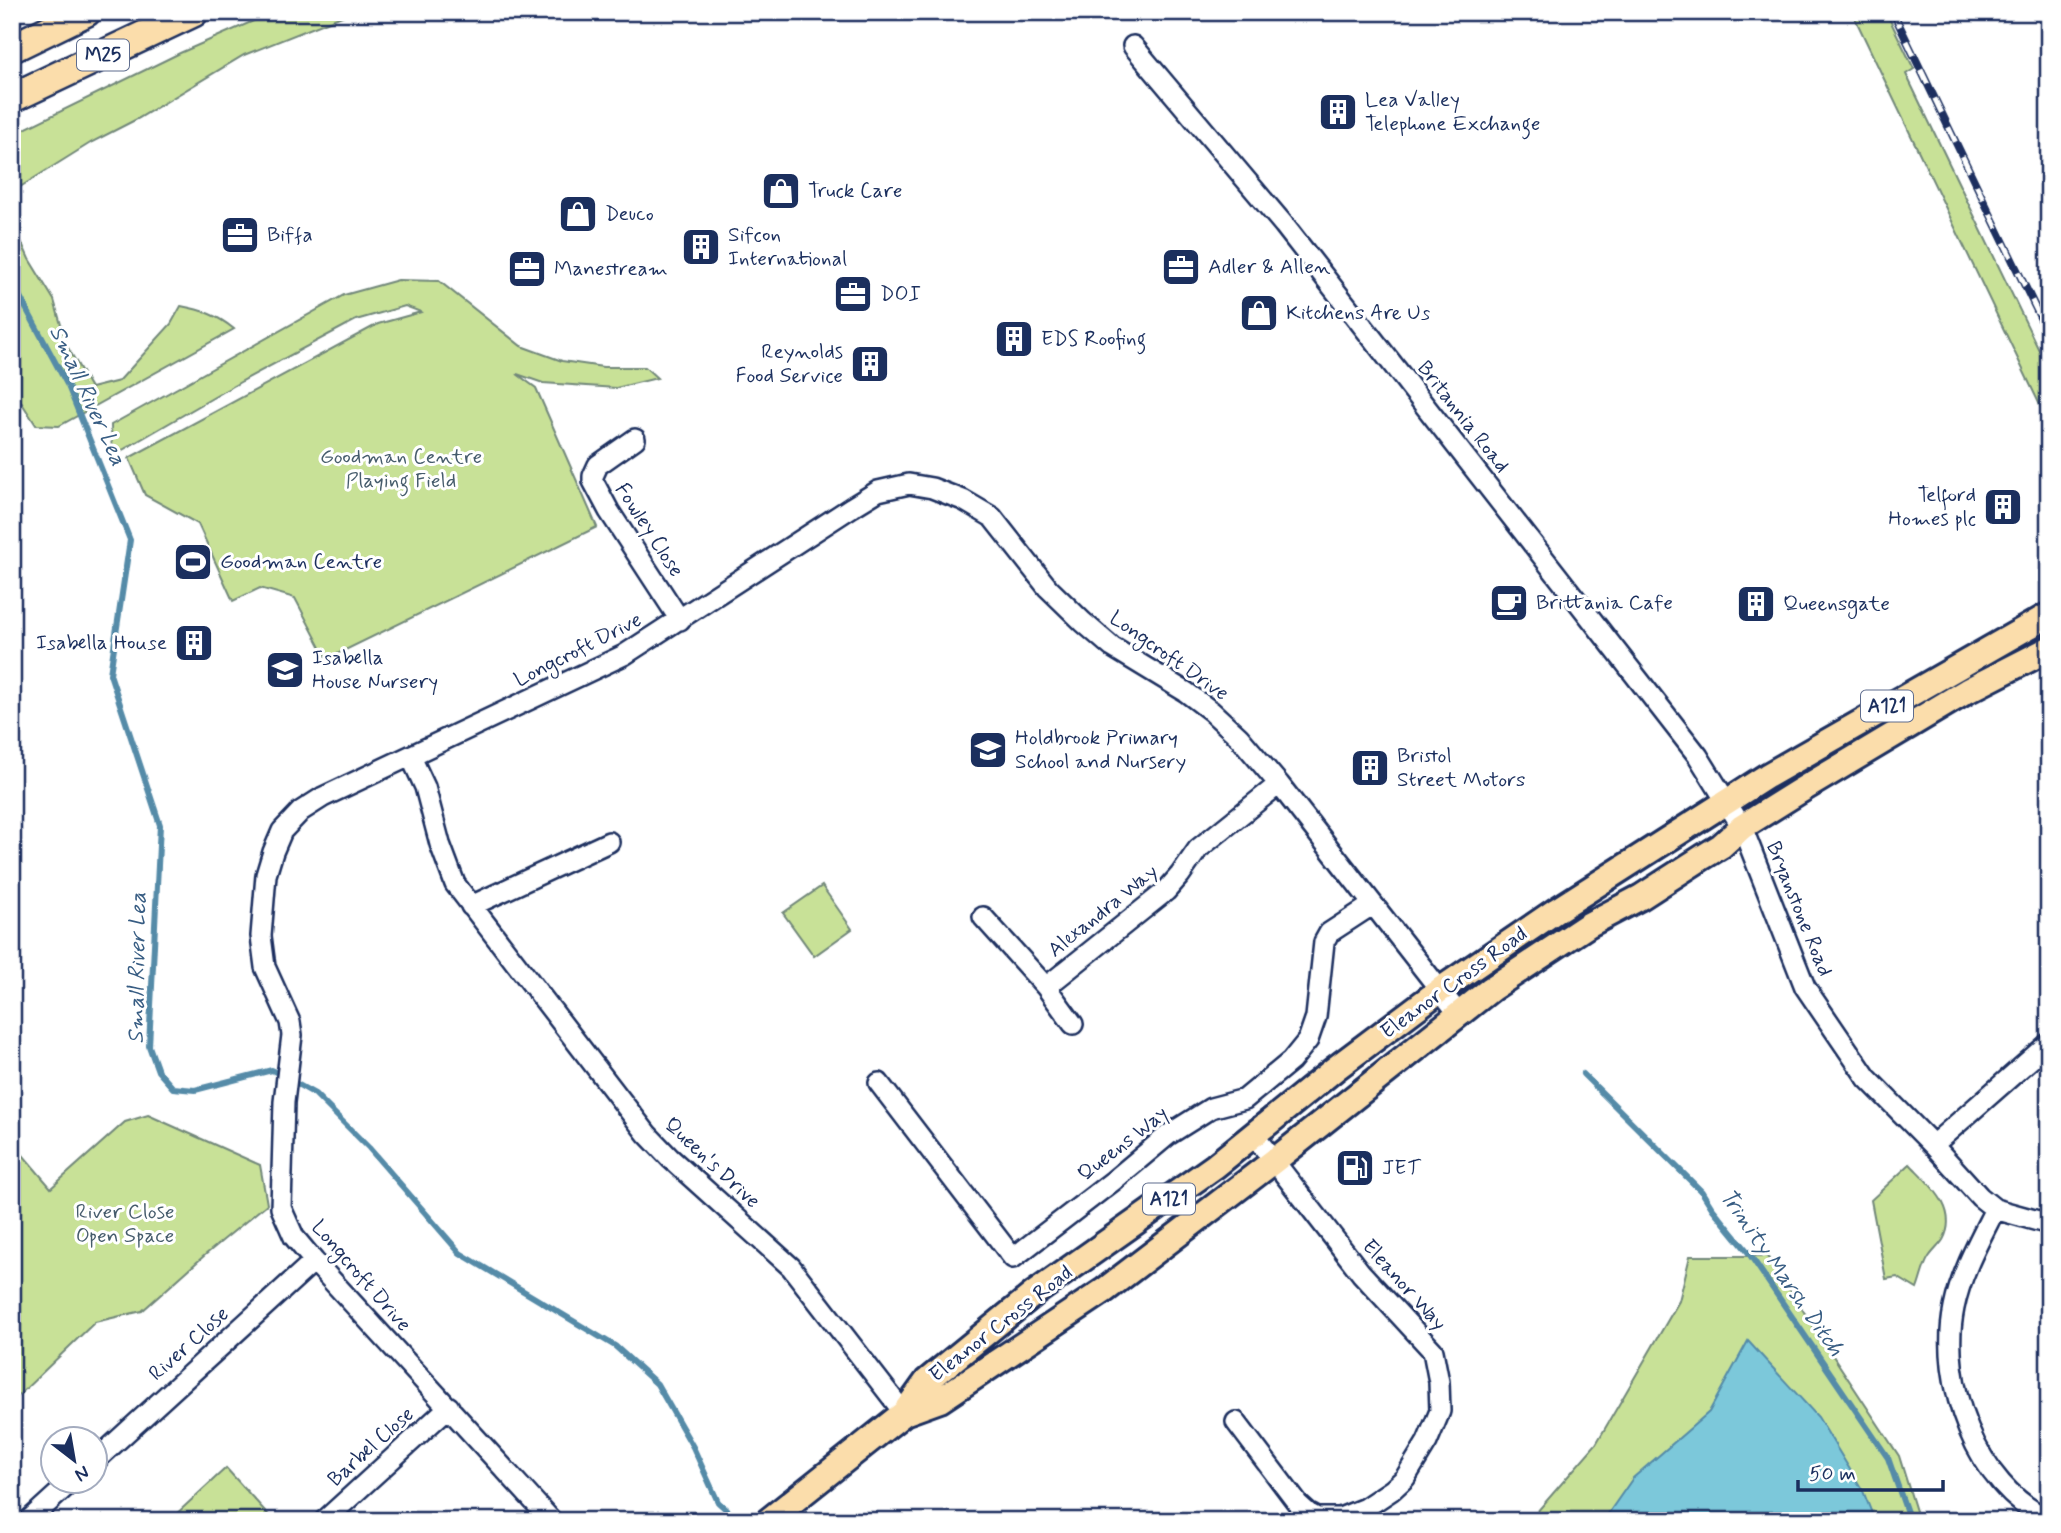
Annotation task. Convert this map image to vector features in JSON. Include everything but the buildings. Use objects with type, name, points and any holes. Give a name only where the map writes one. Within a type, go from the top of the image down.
[{"type":"highway","name":"M25","points":[[12,48],[86,12]]},
{"type":"highway","name":"M25","points":[[12,98],[194,12]]},
{"type":"main road","name":"Eleanor Cross Road","points":[[768,1521],[904,1413],[927,1381],[1035,1293],[1216,1166],[1253,1134],[1440,990],[1557,910],[1727,802],[1842,732],[2049,615]]},
{"type":"main road","name":"Eleanor Cross Road","points":[[904,1413],[940,1400],[1105,1290],[1274,1161],[1458,1013],[1588,925],[1641,897],[1721,846],[1742,827],[1967,691],[2049,649]]},
{"type":"street","name":"Britannia Road","points":[[1133,46],[1292,236],[1698,756],[1742,827]]},
{"type":"street","name":"Fowley Close","points":[[635,439],[598,465],[593,481],[609,511],[680,620]]},
{"type":"street","name":"Longcroft Drive","points":[[552,1521],[314,1261],[294,1237],[281,1208],[284,1102],[292,1048],[290,1022],[262,958],[263,902],[266,875],[282,831],[311,804],[624,655],[878,491],[909,484],[932,488],[963,500],[992,517],[1048,588],[1083,622],[1112,647],[1155,671],[1211,711],[1239,737],[1279,784],[1458,1013]]},
{"type":"street","name":"Queen's Drive","points":[[411,757],[425,787],[449,873],[471,906],[657,1146],[791,1267],[904,1413]]},
{"type":"street","name":"Alexandra Way","points":[[1046,987],[1166,891],[1198,849],[1279,784]]},
{"type":"street","name":"Bryanstone Road","points":[[1742,827],[1805,987],[1867,1078],[1980,1197],[1995,1209]]},
{"type":"street","points":[[471,906],[609,842]]},
{"type":"street","name":"Queens Way","points":[[879,1083],[1013,1258],[1179,1128],[1210,1108],[1245,1099],[1291,1061],[1304,1048],[1316,1017],[1324,942],[1329,933],[1372,905]]},
{"type":"street","name":"Alexandra Way","points":[[983,917],[1046,987],[1073,1024]]},
{"type":"street","points":[[1933,1145],[2049,1043]]},
{"type":"street","name":"Eleanor Way","points":[[1236,1422],[1298,1504],[1308,1513],[1327,1520],[1365,1508],[1405,1478],[1427,1443],[1440,1411],[1439,1382],[1433,1351],[1361,1273],[1253,1134]]},
{"type":"street","points":[[2049,1224],[1995,1209],[1968,1265],[1954,1308],[1950,1344],[1955,1388],[1967,1426],[1985,1460],[2019,1501],[2049,1519]]},
{"type":"street","name":"River Close","points":[[108,1449],[314,1261]]},
{"type":"street","name":"Barbel Close","points":[[324,1521],[449,1407]]},
{"type":"street","points":[[28,1521],[58,1494]]},
{"type":"green space","points":[[274,12],[352,12],[244,55],[139,118],[92,142],[12,192],[12,135],[180,53]]},
{"type":"green space","points":[[1852,12],[1886,12],[1914,69],[1906,74],[2049,371],[2049,424]]},
{"type":"green space","points":[[12,221],[29,259],[54,300],[67,346],[91,388],[119,381],[171,324],[181,306],[209,314],[234,329],[59,426],[36,425],[12,388]]},
{"type":"green space","name":"Goodman Centre Playing Field","points":[[398,280],[439,281],[521,346],[562,361],[603,367],[645,367],[657,378],[616,388],[543,383],[517,374],[536,388],[597,527],[327,659],[295,598],[260,588],[233,601],[198,524],[145,495],[129,458],[378,324],[421,312],[405,306],[356,320],[242,381],[112,456],[111,425],[344,295]]},
{"type":"green space","points":[[822,886],[852,929],[814,956],[783,913]]},
{"type":"green space","name":"River Close Open Space","points":[[148,1115],[260,1165],[267,1204],[142,1311],[95,1322],[12,1402],[12,1142],[51,1188],[125,1122]]},
{"type":"green space","points":[[1910,1164],[1940,1198],[1948,1218],[1943,1240],[1927,1261],[1917,1289],[1897,1277],[1886,1279],[1871,1200]]},
{"type":"green space","points":[[1690,1256],[1767,1256],[1899,1456],[1919,1521],[1529,1521],[1596,1444],[1679,1301]]},
{"type":"green space","points":[[226,1468],[274,1521],[177,1521],[173,1517]]},
{"type":"water","points":[[1748,1341],[1818,1417],[1863,1491],[1875,1521],[1603,1521],[1633,1478],[1709,1412]]},
{"type":"waterway","name":"Small River Lea","points":[[12,282],[68,386],[130,540],[110,674],[160,825],[149,1046],[158,1071],[173,1088],[195,1090],[272,1070],[315,1094],[369,1148],[460,1253],[615,1346],[657,1384],[693,1447],[718,1502],[739,1521]]},
{"type":"waterway","name":"Trinity Marsh Ditch","points":[[1583,1074],[1702,1192],[1748,1252],[1888,1458],[1910,1521]]},
{"type":"railway","points":[[1893,12],[2049,336]]},
{"type":"place","name":"Lea Valley Telephone Exchange","points":[[1338,112]]},
{"type":"place","name":"Truck Care","points":[[781,191]]},
{"type":"place","name":"Deuco","points":[[578,214]]},
{"type":"place","name":"Biffa","points":[[240,235]]},
{"type":"place","name":"Sifcon International","points":[[701,247]]},
{"type":"place","name":"Adler & Allen","points":[[1181,267]]},
{"type":"place","name":"Manestream","points":[[527,269]]},
{"type":"place","name":"DOI","points":[[853,294]]},
{"type":"place","name":"Kitchens Are Us","points":[[1259,313]]},
{"type":"place","name":"EDS Roofing","points":[[1014,339]]},
{"type":"place","name":"Reynolds Food Service","points":[[870,364]]},
{"type":"place","name":"Telford Homes plc","points":[[2003,507]]},
{"type":"place","name":"Goodman Centre","points":[[193,562]]},
{"type":"place","name":"Brittania Cafe","points":[[1509,603]]},
{"type":"place","name":"Queensgate","points":[[1756,604]]},
{"type":"place","name":"Isabella House","points":[[194,643]]},
{"type":"place","name":"Isabella House Nursery","points":[[285,670]]},
{"type":"place","name":"Holdbrook Primary School and Nursery","points":[[988,750]]},
{"type":"place","name":"Bristol Street Motors","points":[[1370,768]]},
{"type":"place","name":"JET","points":[[1355,1168]]}]
